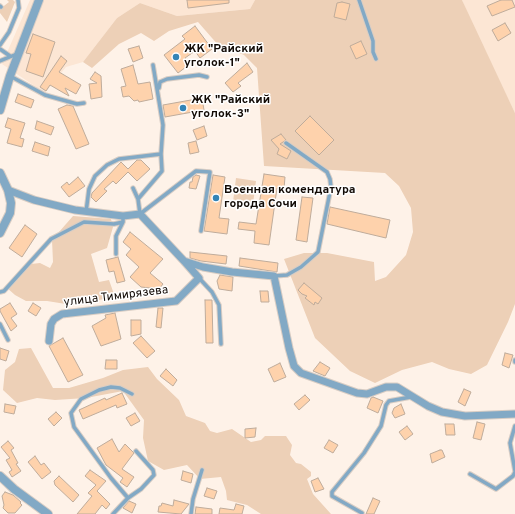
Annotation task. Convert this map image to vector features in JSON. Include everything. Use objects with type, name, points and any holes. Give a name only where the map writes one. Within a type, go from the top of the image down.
[{"type":"street","points":[[0,110],[10,76],[39,0]]},
{"type":"street","points":[[0,173],[8,190],[11,203],[10,213],[0,233]]},
{"type":"street","points":[[8,190],[34,200],[123,219],[140,214],[199,278]]},
{"type":"street","points":[[184,261],[203,267],[232,272],[274,276],[289,348],[297,370],[357,393],[367,394],[386,387],[397,387],[405,390],[412,397],[442,412],[465,416],[515,414]]},
{"type":"street","name":"улица Тимирязева","points":[[49,341],[51,324],[54,319],[62,314],[173,301],[179,298],[199,278]]},
{"type":"street","points":[[0,476],[14,489],[48,514]]},
{"type":"lane","points":[[0,45],[9,32],[16,14],[18,0]]},
{"type":"lane","points":[[359,0],[373,41],[373,52],[376,59]]},
{"type":"lane","points":[[0,49],[10,56]]},
{"type":"lane","points":[[0,61],[19,53]]},
{"type":"lane","points":[[138,199],[162,171],[161,154],[163,125],[153,65]]},
{"type":"lane","points":[[158,92],[160,82],[167,79],[199,75],[207,77]]},
{"type":"lane","points":[[10,76],[45,95],[77,104],[84,103]]},
{"type":"lane","points":[[274,276],[287,275],[301,267],[318,252],[331,187],[330,179],[326,172],[286,143]]},
{"type":"lane","points":[[86,212],[88,189],[95,176],[106,165],[119,159],[161,154]]},
{"type":"lane","points":[[133,188],[138,199],[140,214],[196,171],[210,172],[201,231]]},
{"type":"lane","points":[[116,254],[116,236],[123,219]]},
{"type":"lane","points":[[0,292],[4,291],[51,239],[84,222],[114,224],[123,219]]},
{"type":"lane","points":[[199,278],[212,292],[219,305],[222,344]]},
{"type":"lane","points":[[0,324],[8,340]]},
{"type":"lane","points":[[128,498],[111,478],[74,426],[71,413],[81,399],[99,390],[111,387],[120,388],[132,394]]},
{"type":"lane","points":[[362,513],[332,496],[332,492],[364,453],[381,426],[386,405],[389,401],[412,397]]},
{"type":"lane","points":[[470,474],[496,489],[513,476],[515,471],[510,443],[515,426]]},
{"type":"lane","points":[[112,514],[128,498],[141,489],[154,475],[153,470],[136,451]]},
{"type":"lane","points":[[191,514],[193,499],[202,470]]},
{"type":"shaded area","points":[[7,0],[13,0],[15,2],[7,22],[0,13],[0,9],[9,2]]},
{"type":"shaded area","points":[[30,0],[255,0],[250,9],[177,16],[140,3],[117,18],[83,62],[66,67],[45,93],[2,64]]},
{"type":"shaded area","points":[[255,0],[462,0],[515,113],[515,304],[487,365],[471,374],[449,369],[432,362],[402,370],[375,383],[350,371],[315,338],[284,259],[304,253],[327,253],[374,262],[375,281],[386,277],[406,255],[413,232],[411,208],[399,186],[385,173],[264,166],[257,68],[244,55],[230,49],[226,51],[219,46],[198,22],[169,31],[154,41],[141,33],[119,44],[92,68],[83,62],[117,18],[140,3],[177,16],[250,9]]},
{"type":"shaded area","points":[[462,0],[515,0],[515,113],[474,29]]},
{"type":"shaded area","points":[[236,178],[256,181],[253,204],[233,202]]},
{"type":"shaded area","points":[[73,216],[111,219],[113,227],[107,248],[91,254],[99,282],[109,280],[115,297],[72,305],[47,301],[26,301],[15,295],[6,287],[31,264],[40,263],[50,268],[53,262],[52,240]]},
{"type":"shaded area","points":[[31,348],[53,388],[69,388],[103,378],[123,370],[148,367],[157,379],[179,400],[186,416],[205,423],[210,431],[217,433],[232,429],[251,442],[261,440],[265,436],[286,436],[292,445],[290,455],[296,463],[301,464],[311,472],[311,476],[307,479],[313,494],[331,514],[261,514],[247,505],[227,500],[226,491],[221,477],[200,479],[187,465],[164,470],[148,461],[143,438],[144,420],[123,391],[86,398],[55,400],[37,398],[17,403],[3,390],[5,370],[15,362],[19,349]]},
{"type":"building","points":[[187,0],[229,0],[229,3],[188,8]]},
{"type":"building","points":[[501,0],[512,0],[515,7],[492,16],[487,6]]},
{"type":"building","points":[[342,2],[350,4],[346,20],[334,17],[337,3]]},
{"type":"building","points":[[505,23],[511,33],[498,41],[492,30]]},
{"type":"building","points":[[195,26],[212,49],[200,58],[195,51],[185,58],[190,64],[178,73],[164,55],[185,39],[182,36]]},
{"type":"building","points":[[33,34],[55,42],[43,77],[26,71],[31,54],[26,53]]},
{"type":"building","points":[[361,41],[367,54],[356,59],[350,46]]},
{"type":"building","points":[[139,46],[143,58],[133,62],[128,49]]},
{"type":"building","points":[[61,56],[67,61],[59,72],[81,85],[76,94],[65,88],[69,96],[50,85],[46,91],[40,87]]},
{"type":"building","points":[[247,63],[253,72],[238,83],[241,86],[233,92],[225,83]]},
{"type":"building","points":[[133,65],[138,84],[150,82],[153,99],[139,102],[138,100],[134,101],[129,96],[123,97],[121,87],[126,86],[121,69]]},
{"type":"building","points":[[95,72],[101,76],[102,97],[91,99],[89,84],[97,83],[90,79]]},
{"type":"building","points":[[18,94],[34,100],[31,108],[15,102]]},
{"type":"building","name":"ЖК \"Райский уголок-3\"","points":[[202,98],[204,110],[165,117],[163,105]]},
{"type":"building","points":[[67,105],[73,106],[89,144],[76,149],[58,109]]},
{"type":"building","points":[[310,116],[334,140],[319,155],[295,131]]},
{"type":"building","points":[[8,118],[25,123],[20,138],[24,139],[22,147],[7,143],[11,129],[5,127]]},
{"type":"building","points":[[37,121],[54,127],[51,135],[35,129]]},
{"type":"building","points":[[204,126],[207,136],[197,140],[193,130]]},
{"type":"building","points":[[281,134],[286,140],[280,144],[291,151],[287,159],[277,154],[279,149],[271,140]]},
{"type":"building","points":[[196,141],[199,152],[190,154],[188,143]]},
{"type":"building","points":[[35,142],[50,147],[48,156],[32,151]]},
{"type":"building","points":[[137,160],[141,160],[150,169],[137,181],[128,172],[116,184],[113,181],[104,189],[107,191],[96,202],[91,197],[92,193],[121,162],[128,169]]},
{"type":"building","points":[[264,174],[285,177],[284,189],[277,188],[269,245],[254,243],[255,231],[238,229],[239,222],[256,224]]},
{"type":"building","points":[[196,175],[200,176],[196,189],[189,188],[190,182],[192,182],[193,177]]},
{"type":"building","name":"Военная комендатура города Сочи","points":[[213,175],[225,177],[219,218],[229,219],[227,234],[204,231]]},
{"type":"building","points":[[78,177],[85,186],[69,197],[61,187],[67,182],[69,185]]},
{"type":"building","points":[[302,197],[313,198],[307,242],[296,240]]},
{"type":"building","points":[[330,207],[390,220],[386,238],[327,224]]},
{"type":"building","points":[[25,225],[37,234],[22,257],[9,248]]},
{"type":"building","points":[[130,232],[163,259],[150,273],[163,284],[159,289],[141,287],[130,277],[139,267],[126,255],[131,249],[123,242]]},
{"type":"building","points":[[190,252],[227,256],[226,264],[190,258]]},
{"type":"building","points":[[118,257],[125,281],[117,283],[114,271],[109,272],[106,260]]},
{"type":"building","points":[[240,258],[278,263],[277,272],[239,266]]},
{"type":"building","points":[[220,275],[233,277],[232,291],[219,289],[217,281]]},
{"type":"building","points":[[304,283],[322,298],[318,304],[315,302],[314,305],[305,298],[307,296],[298,290]]},
{"type":"building","points":[[260,291],[268,291],[269,302],[261,302]]},
{"type":"building","points":[[205,300],[212,300],[213,343],[206,343]]},
{"type":"building","points":[[10,303],[17,314],[11,318],[17,326],[11,331],[0,311],[0,309]]},
{"type":"building","points":[[33,303],[41,308],[36,316],[28,311]]},
{"type":"building","points":[[158,308],[163,308],[161,328],[156,327]]},
{"type":"building","points":[[115,313],[121,339],[101,346],[92,326],[106,318],[105,315]]},
{"type":"building","points":[[131,320],[141,320],[141,334],[131,336]]},
{"type":"building","points":[[141,336],[155,351],[147,358],[133,343]]},
{"type":"building","points":[[63,338],[83,375],[68,382],[49,346]]},
{"type":"building","points":[[0,348],[9,351],[6,361],[0,359]]},
{"type":"building","points":[[505,353],[513,355],[509,368],[502,365]]},
{"type":"building","points":[[106,360],[117,360],[117,369],[105,369]]},
{"type":"building","points":[[320,362],[330,368],[325,376],[313,371]]},
{"type":"building","points":[[280,363],[286,377],[274,382],[268,369]]},
{"type":"building","points":[[166,369],[177,380],[173,386],[160,376]]},
{"type":"building","points":[[464,389],[471,392],[465,406],[458,402]]},
{"type":"building","points":[[122,393],[127,404],[117,408],[116,405],[83,419],[79,410],[105,398],[106,400]]},
{"type":"building","points":[[305,395],[310,400],[299,410],[294,404]]},
{"type":"building","points":[[373,397],[383,401],[378,413],[367,408],[371,398]]},
{"type":"building","points":[[5,404],[16,406],[14,414],[4,412]]},
{"type":"building","points":[[401,404],[405,414],[395,418],[392,413],[394,408]]},
{"type":"building","points":[[56,412],[62,418],[54,426],[48,419]]},
{"type":"building","points":[[135,413],[140,421],[131,426],[126,418]]},
{"type":"building","points":[[477,422],[485,424],[481,440],[473,438]]},
{"type":"building","points":[[445,424],[454,424],[455,435],[446,435]]},
{"type":"building","points":[[407,426],[413,434],[405,440],[399,432]]},
{"type":"building","points":[[256,428],[255,437],[245,438],[245,429]]},
{"type":"building","points":[[112,439],[119,452],[125,444],[134,453],[122,469],[134,477],[127,487],[120,482],[123,478],[106,465],[97,448]]},
{"type":"building","points":[[329,440],[338,445],[333,453],[324,448]]},
{"type":"building","points":[[8,441],[14,448],[11,450],[18,463],[16,464],[21,471],[12,477],[9,472],[12,470],[6,460],[10,458],[1,447]]},
{"type":"building","points":[[442,450],[445,457],[432,463],[430,454]]},
{"type":"building","points":[[35,456],[41,465],[44,463],[51,472],[42,479],[28,462]]},
{"type":"building","points":[[90,470],[106,481],[97,491],[110,504],[106,509],[102,505],[95,514],[77,514],[92,496],[88,493],[96,485],[85,476]]},
{"type":"building","points":[[183,471],[193,474],[191,483],[181,480]]},
{"type":"building","points":[[59,476],[79,495],[73,502],[55,485],[54,481]]},
{"type":"building","points":[[318,478],[324,489],[315,492],[311,481]]},
{"type":"building","points":[[207,488],[217,491],[214,499],[204,496]]},
{"type":"building","points":[[5,492],[13,495],[21,502],[20,503],[22,505],[15,513],[8,513],[3,508],[4,505],[2,496]]},
{"type":"building","points":[[373,498],[380,501],[374,514],[366,514]]},
{"type":"building","points":[[174,500],[189,504],[181,514],[158,512],[159,506],[161,506],[162,503],[173,506]]},
{"type":"building","points":[[129,501],[136,504],[132,513],[123,508]]},
{"type":"building","points":[[236,504],[244,506],[242,514],[219,514],[220,508],[234,510]]},
{"type":"building","points":[[196,507],[212,509],[212,514],[195,514]]},
{"type":"place","name":"ЖК \"Райский уголок-1\"","points":[[176,57]]},
{"type":"place","name":"ЖК \"Райский уголок-3\"","points":[[183,108]]},
{"type":"place","name":"Военная комендатура города Сочи","points":[[216,198]]}]
